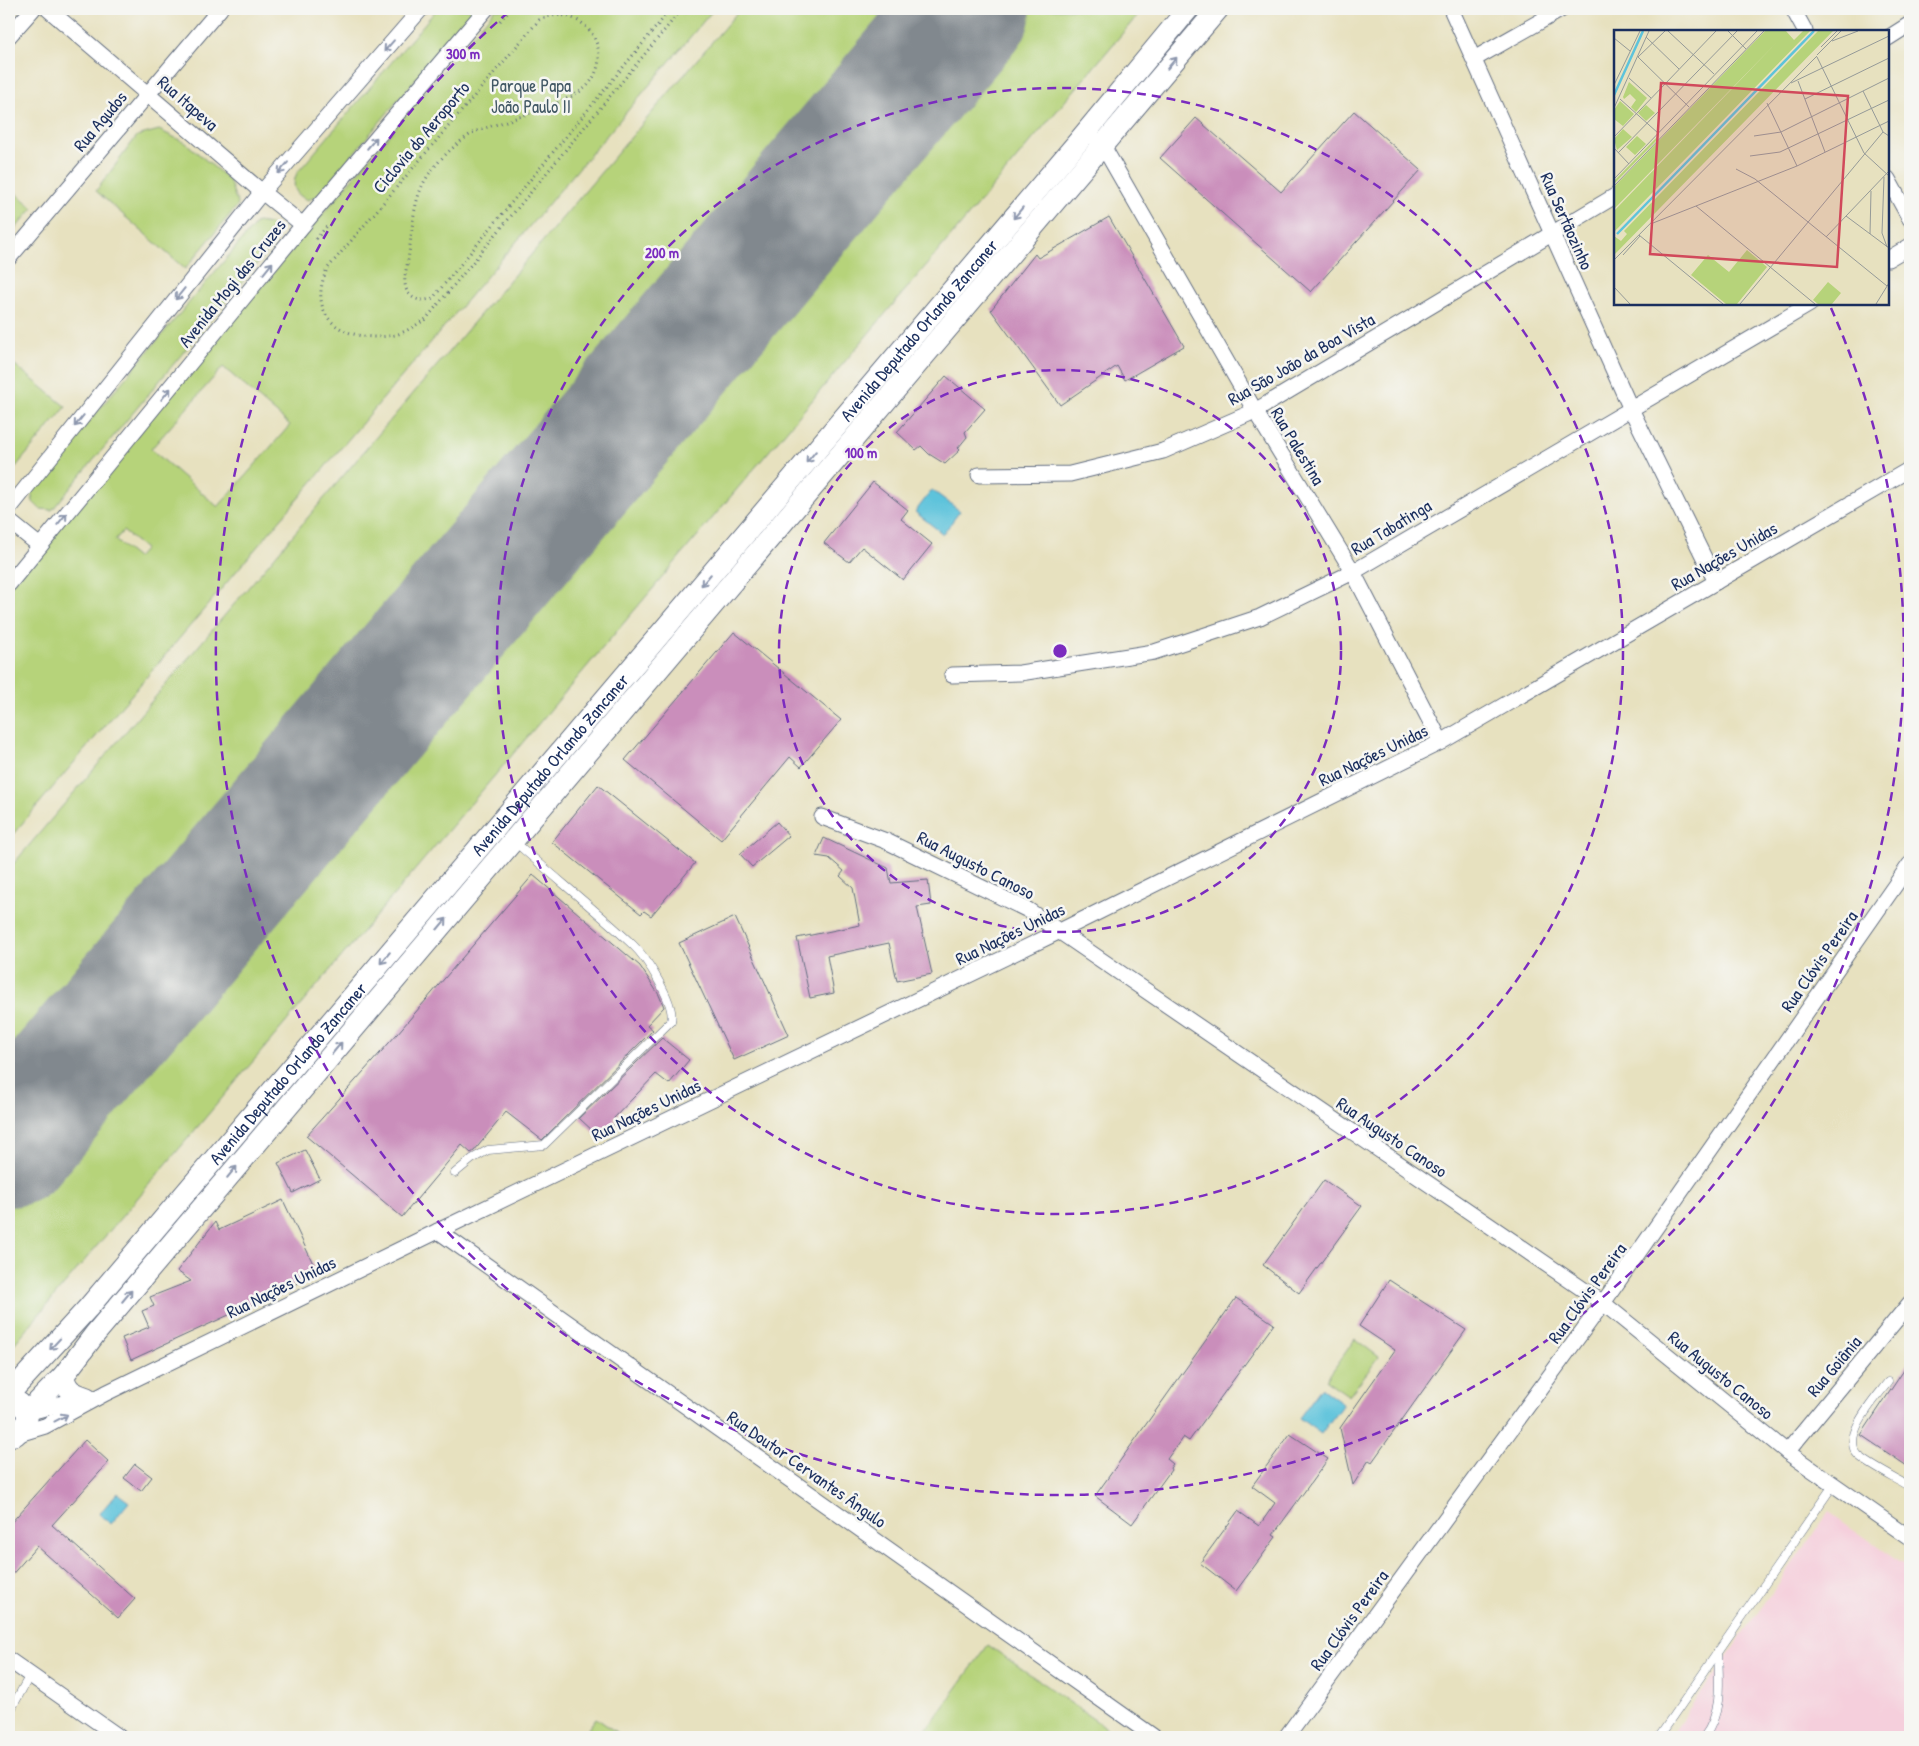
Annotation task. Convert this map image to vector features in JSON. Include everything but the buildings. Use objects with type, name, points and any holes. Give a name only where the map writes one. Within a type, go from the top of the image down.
[{"type":"main road","name":"Avenida Deputado Orlando Zancaner","points":[[9,1394],[88,1308],[1188,9]]},
{"type":"main road","name":"Avenida Deputado Orlando Zancaner","points":[[11,1436],[26,1425],[28,1412],[64,1375],[95,1334],[1218,9]]},
{"type":"main road","points":[[1120,91],[1110,107],[1113,117],[1122,118],[1140,100]]},
{"type":"main road","points":[[1049,175],[1062,176],[1066,181],[1065,189]]},
{"type":"main road","points":[[64,1375],[65,1384],[70,1392],[96,1396]]},
{"type":"main road","points":[[9,1400],[21,1403],[28,1412]]},
{"type":"street","points":[[9,36],[33,9]]},
{"type":"street","name":"Rua Itapeva","points":[[48,9],[303,225]]},
{"type":"street","name":"Rua Agudos","points":[[9,258],[220,9]]},
{"type":"street","name":"Avenida Mogi das Cruzes","points":[[9,509],[262,192],[421,9]]},
{"type":"street","name":"Avenida Mogi das Cruzes","points":[[9,584],[303,225],[486,9]]},
{"type":"street","name":"Rua Sertãozinho","points":[[1451,9],[1630,407],[1716,582]]},
{"type":"street","points":[[1474,60],[1562,9]]},
{"type":"street","points":[[1792,9],[1804,30]]},
{"type":"street","points":[[1889,37],[1910,24]]},
{"type":"street","points":[[1087,130],[1102,146]]},
{"type":"street","name":"Rua Palestina","points":[[1102,146],[1255,411],[1353,572],[1441,742]]},
{"type":"street","points":[[1889,181],[1910,219]]},
{"type":"street","name":"Rua São João da Boa Vista","points":[[979,475],[1070,474],[1163,451],[1255,411],[1551,232],[1614,197]]},
{"type":"street","points":[[1889,258],[1910,246]]},
{"type":"street","name":"Rua Tabatinga","points":[[952,675],[1020,673],[1154,652],[1260,617],[1353,572],[1630,407],[1808,305]]},
{"type":"street","name":"Rua Nações Unidas","points":[[11,1436],[45,1426],[96,1396],[1058,932],[1441,742],[1910,469]]},
{"type":"street","points":[[9,520],[40,546]]},
{"type":"street","name":"Rua Augusto Canoso","points":[[822,817],[886,841],[1028,910],[1603,1303],[1787,1452],[1910,1538]]},
{"type":"street","name":"Rua Clóvis Pereira","points":[[1286,1737],[1603,1303],[1910,864]]},
{"type":"street","name":"Rua Doutor Cervantes Ângulo","points":[[438,1231],[1154,1737]]},
{"type":"street","name":"Rua Goiânia","points":[[1787,1452],[1910,1303]]},
{"type":"street","name":"Rua Nações Unidas","points":[[28,1412],[96,1396]]},
{"type":"street","points":[[9,1660],[119,1737]]},
{"type":"lane","points":[[456,1173],[488,1150],[544,1145],[671,1021],[672,1016],[670,1004],[633,944],[513,840]]},
{"type":"lane","points":[[1888,1382],[1853,1431],[1852,1442],[1857,1454],[1910,1487]]},
{"type":"lane","points":[[1659,1737],[1834,1484]]},
{"type":"lane","points":[[1704,1737],[1716,1714],[1719,1695],[1718,1651]]},
{"type":"lane","points":[[9,1713],[30,1675]]},
{"type":"path","name":"Ciclovia do Aeroporto","points":[[671,9],[433,298],[426,301],[411,297],[405,284],[416,206],[423,184],[440,161],[463,139],[474,132],[575,96],[593,77],[599,59],[598,50],[593,34],[586,26],[572,17],[563,15],[546,16],[539,20],[327,269],[322,284],[320,300],[329,320],[349,334],[374,336],[396,334],[426,319],[682,9]]},
{"type":"shaded area","points":[[1829,1512],[1910,1569],[1910,1737],[1670,1737]]},
{"type":"green space","points":[[437,9],[474,9],[319,195],[308,200],[300,196],[294,186],[297,173]]},
{"type":"green space","name":"Parque Papa João Paulo II","points":[[495,9],[714,9],[9,839],[9,587]],"holes":[[[223,367],[290,425],[218,507],[151,449]],[[123,531],[145,549],[137,558],[115,540]]]},
{"type":"green space","points":[[740,9],[929,9],[9,1095],[9,869]]},
{"type":"green space","points":[[1010,9],[1143,9],[9,1350],[9,1198]]},
{"type":"green space","points":[[159,130],[186,143],[229,180],[238,205],[185,269],[96,191],[137,136]]},
{"type":"green space","points":[[9,187],[33,208],[9,236]]},
{"type":"green space","points":[[257,222],[271,224],[276,229],[277,240],[52,510],[40,509],[33,502],[31,490]]},
{"type":"green space","points":[[9,360],[66,407],[9,475]]},
{"type":"green space","points":[[1355,1339],[1379,1357],[1349,1396],[1326,1380]]},
{"type":"green space","points":[[988,1645],[1119,1737],[921,1737]]},
{"type":"green space","points":[[596,1718],[623,1737],[582,1737]]},
{"type":"water","points":[[932,490],[960,511],[943,534],[915,512]]},
{"type":"water","points":[[1321,1388],[1343,1404],[1321,1434],[1299,1418]]},
{"type":"water","points":[[117,1493],[129,1502],[111,1524],[99,1514]]},
{"type":"runway","points":[[9,1144],[968,9]]}]
